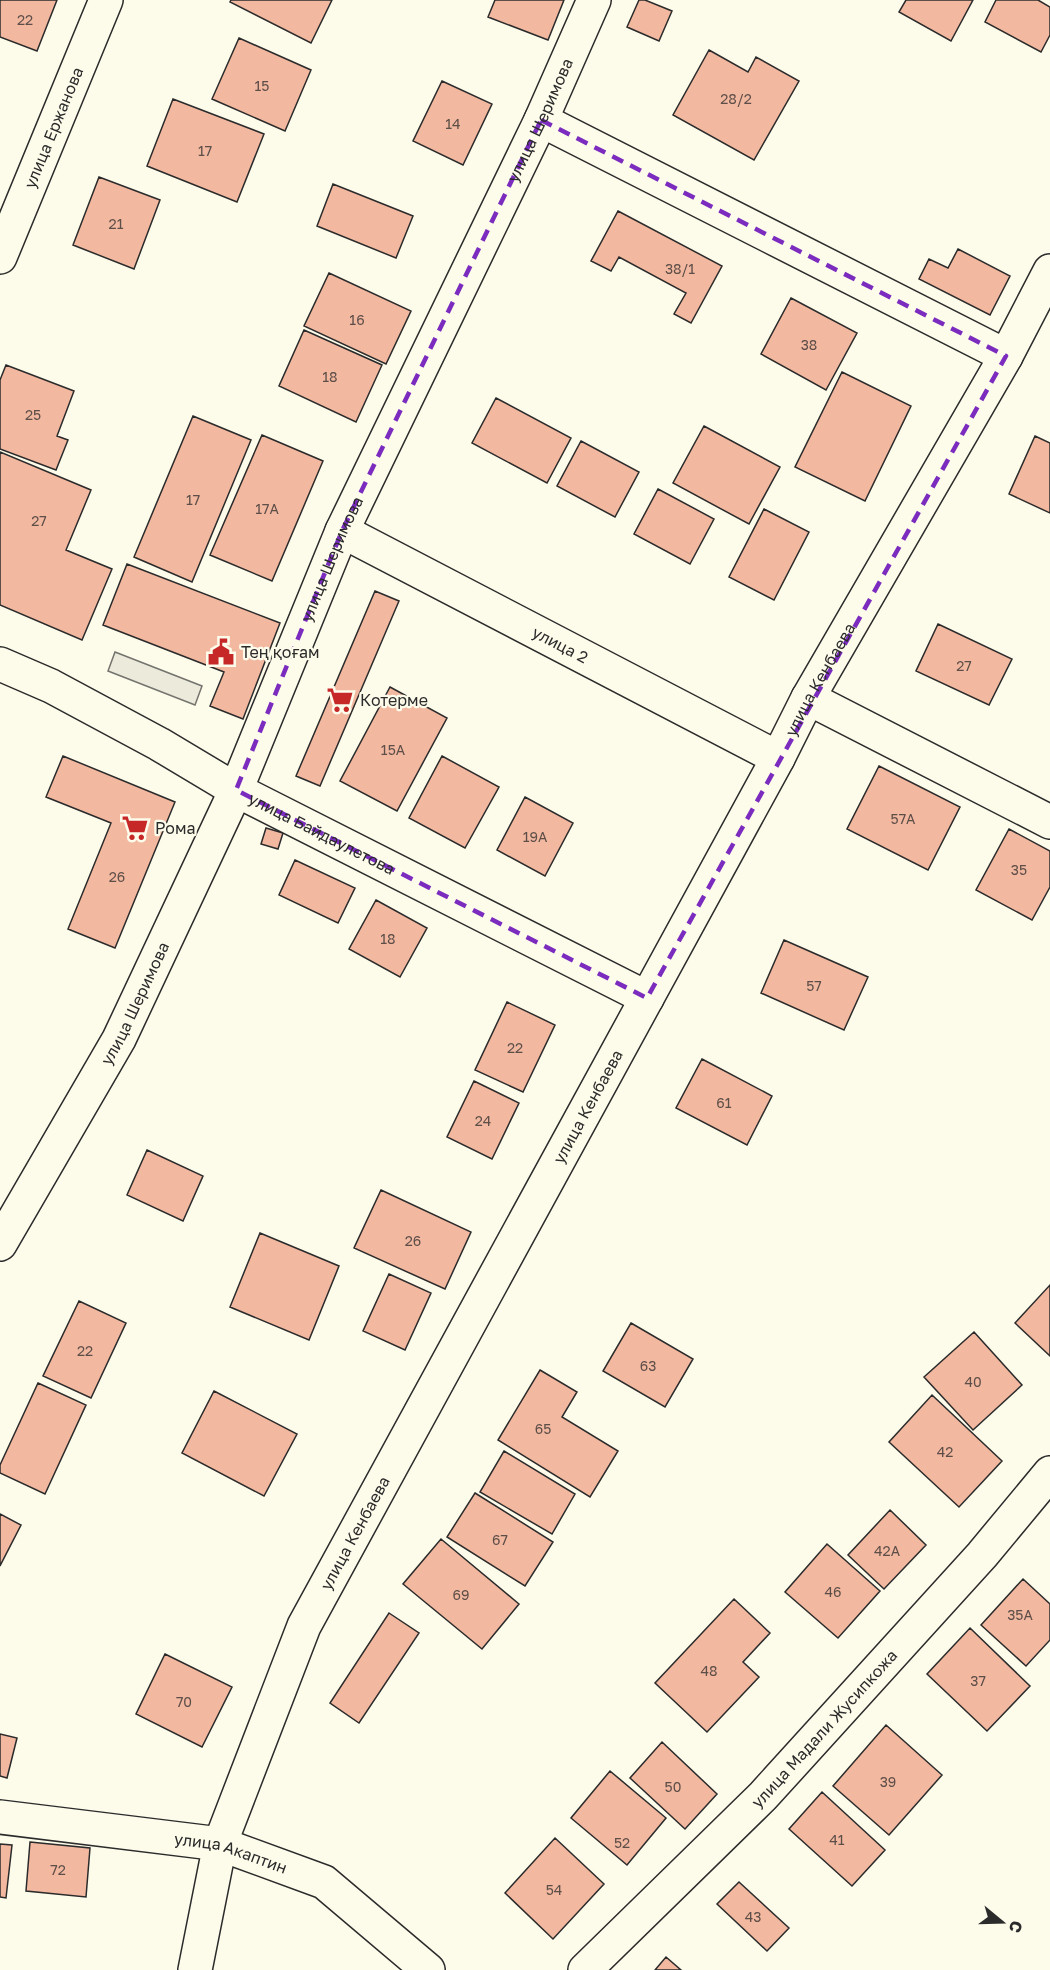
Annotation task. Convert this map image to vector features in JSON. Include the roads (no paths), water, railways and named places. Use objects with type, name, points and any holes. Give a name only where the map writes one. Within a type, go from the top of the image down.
[{"type":"street","name":"улица Ержанова","points":[[0,257],[106,0]]},
{"type":"street","name":"улица Шеримова","points":[[0,1244],[119,1039],[236,790],[342,531],[541,120],[594,0]]},
{"type":"street","points":[[541,120],[1006,356]]},
{"type":"street","name":"улица Кенбаева","points":[[195,1970],[220,1844],[304,1626],[778,758],[808,699],[1006,356],[1050,271]]},
{"type":"street","name":"улица 2","points":[[342,531],[778,758]]},
{"type":"street","name":"улица Байдаулетова","points":[[0,663],[51,686],[159,744],[236,790],[647,998]]},
{"type":"street","points":[[808,699],[1050,822]]},
{"type":"street","name":"улица Мадали Жусипкожа","points":[[585,1970],[763,1796],[982,1555],[1050,1473]]},
{"type":"street","name":"улица Акаптин","points":[[0,1817],[220,1844],[324,1882],[428,1970]]},
{"type":"place","name":"Тең қоғам","points":[[221,652]]},
{"type":"place","name":"Котерме","points":[[340,700]]},
{"type":"place","name":"Рома","points":[[135,828]]}]
